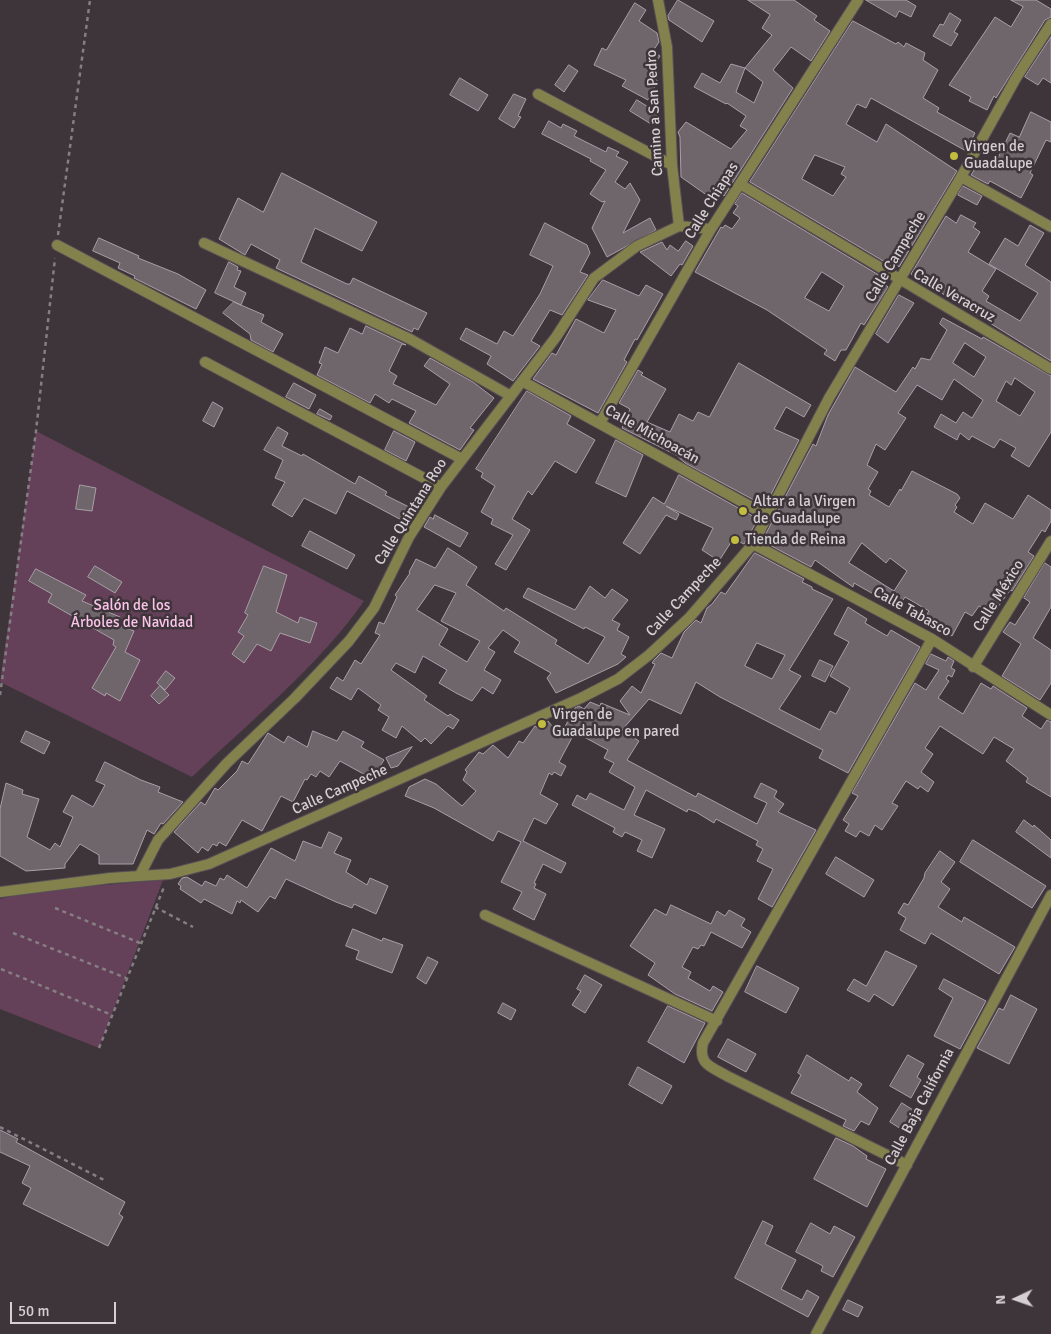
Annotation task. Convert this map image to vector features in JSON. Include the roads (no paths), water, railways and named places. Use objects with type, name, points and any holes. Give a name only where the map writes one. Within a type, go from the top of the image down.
[{"type":"street","name":"Camino a San Pedro","points":[[658,0],[667,47],[672,164],[679,226]]},
{"type":"street","name":"Calle Chiapas","points":[[600,423],[711,229],[858,0]]},
{"type":"street","name":"Calle Campeche","points":[[0,892],[44,885],[140,875],[170,874],[209,864],[399,781],[618,679],[649,655],[689,618],[753,544],[829,398],[961,177],[1016,78],[1051,24]]},
{"type":"street","points":[[538,94],[672,164]]},
{"type":"street","points":[[961,177],[1051,227]]},
{"type":"street","name":"Calle Veracruz","points":[[740,184],[899,281],[1051,370]]},
{"type":"street","points":[[679,226],[711,229]]},
{"type":"street","name":"Calle Quintana Roo","points":[[140,875],[158,840],[227,764],[295,698],[354,635],[374,608],[409,537],[441,487],[556,337],[594,278],[638,246],[679,226]]},
{"type":"street","points":[[204,243],[410,340],[512,396]]},
{"type":"street","points":[[57,245],[462,459]]},
{"type":"street","points":[[206,362],[441,487]]},
{"type":"street","name":"Calle Michoacán","points":[[522,381],[768,516]]},
{"type":"street","name":"Calle México","points":[[973,667],[1051,541]]},
{"type":"street","name":"Calle Tabasco","points":[[753,544],[932,639],[973,667],[1051,715]]},
{"type":"street","points":[[907,1165],[705,1063],[700,1054],[703,1042],[717,1021],[932,639]]},
{"type":"street","name":"Calle Baja California","points":[[816,1334],[1051,895]]},
{"type":"street","points":[[485,914],[717,1021]]},
{"type":"place","name":"Virgen de Guadalupe","points":[[954,156]]},
{"type":"place","name":"Altar a la Virgen de Guadalupe","points":[[743,511]]},
{"type":"place","name":"Tienda de Reina","points":[[735,540]]},
{"type":"place","name":"Virgen de Guadalupe en pared","points":[[542,724]]},
{"type":"park label","name":"Salón de los Árboles de Navidad","points":[[132,614]]}]
